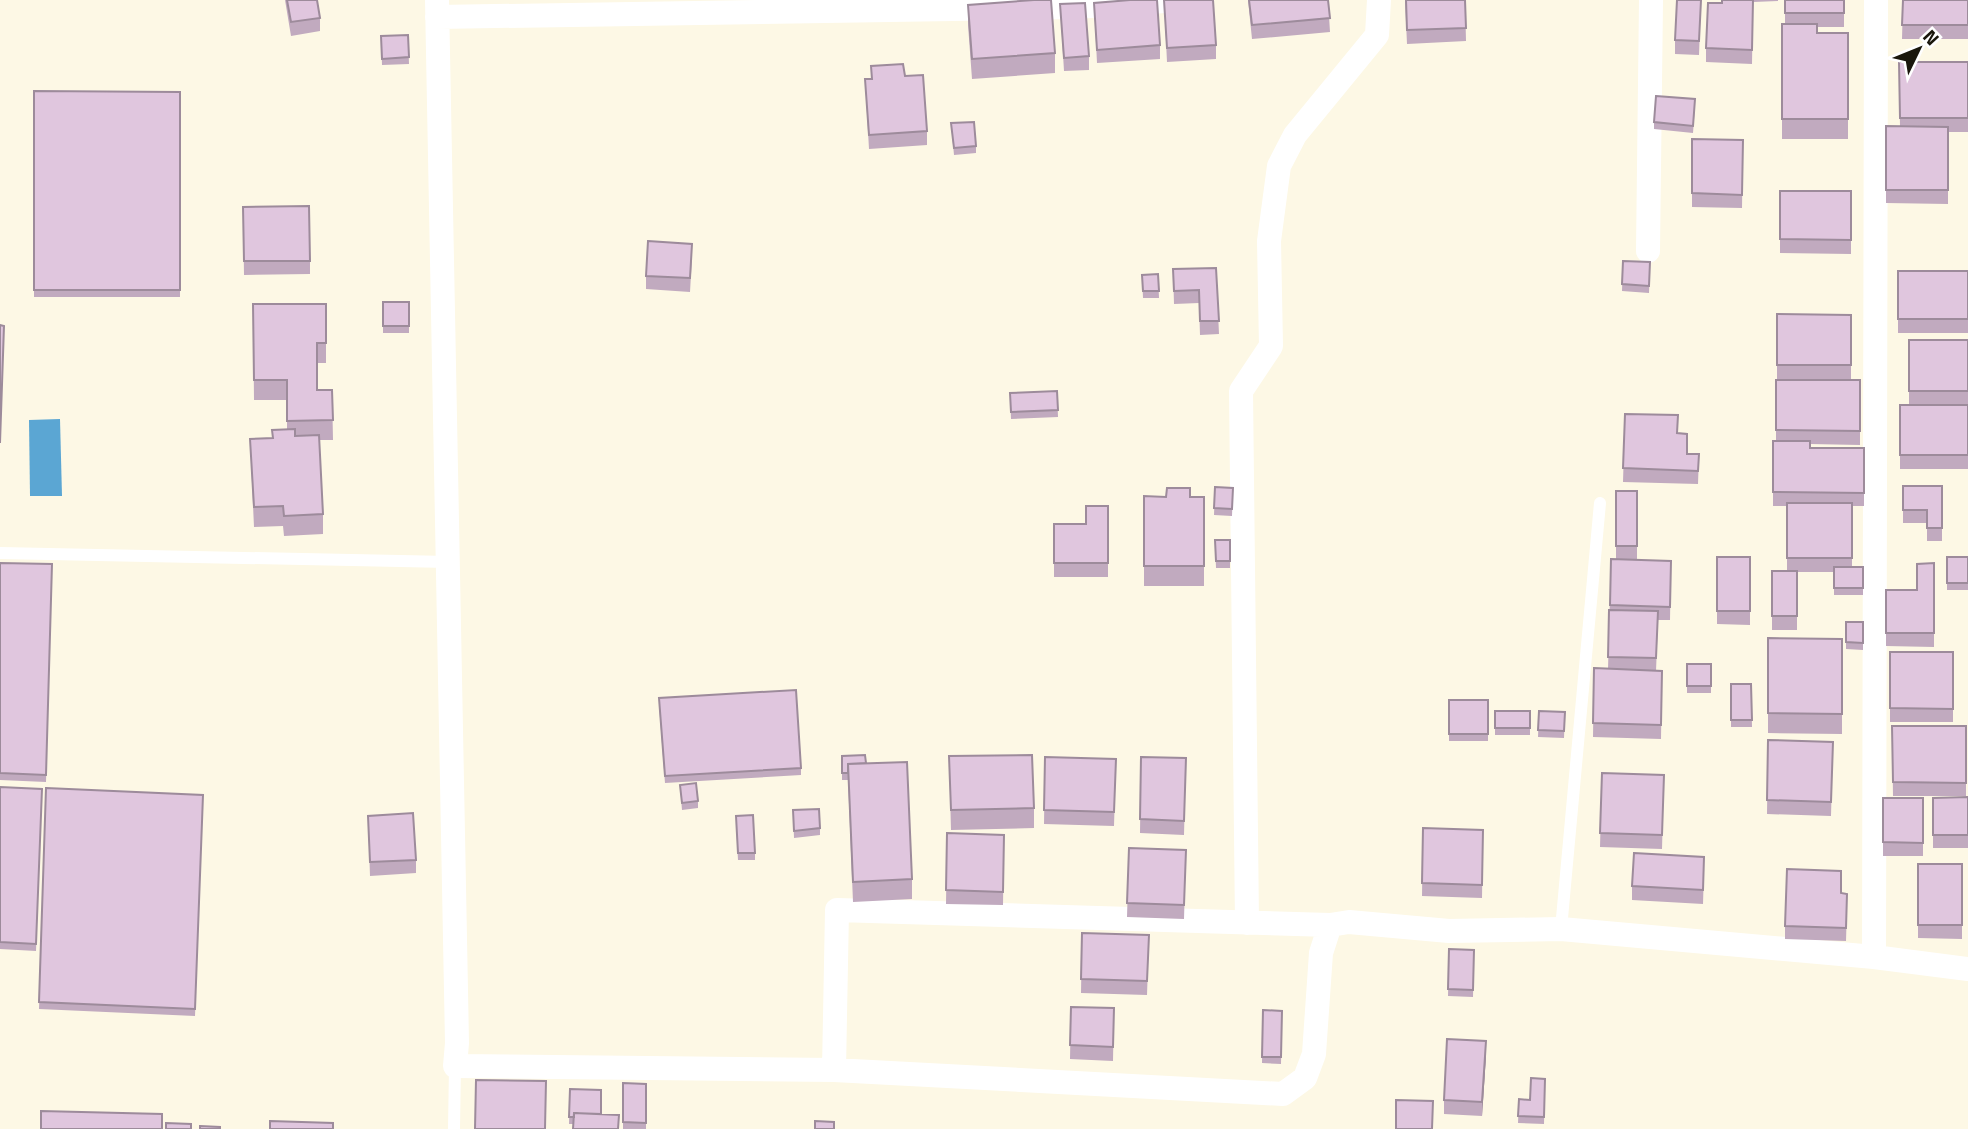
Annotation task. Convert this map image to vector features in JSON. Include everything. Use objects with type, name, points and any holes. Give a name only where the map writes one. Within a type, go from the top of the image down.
[{"type":"street","points":[[1180,0],[1076,7],[437,9],[449,562],[457,1043],[455,1066],[834,1070],[1283,1094],[1305,1078],[1314,1054],[1321,953],[1330,925]]},
{"type":"street","points":[[1247,923],[1241,391],[1271,346],[1269,241],[1279,166],[1295,135],[1377,35],[1379,0]]},
{"type":"street","points":[[1648,251],[1651,0]]},
{"type":"street","points":[[1874,957],[1876,0]]},
{"type":"street","points":[[834,1070],[837,910],[1330,925],[1349,922],[1449,931],[1561,929],[1874,957],[1968,969]]},
{"type":"lane","points":[[1561,929],[1600,503]]},
{"type":"lane","points":[[0,553],[449,562]]},
{"type":"lane","points":[[454,1129],[455,1066]]},
{"type":"water","points":[[60,419],[62,496],[30,496],[29,420]]},
{"type":"building","points":[[287,0],[317,0],[320,18],[291,22]]},
{"type":"building","points":[[1051,0],[1055,53],[972,59],[968,5]]},
{"type":"building","points":[[1157,0],[1160,45],[1097,50],[1094,3]]},
{"type":"building","points":[[1164,0],[1213,0],[1216,45],[1167,48]]},
{"type":"building","points":[[1249,0],[1328,0],[1330,18],[1252,25]]},
{"type":"building","points":[[1406,0],[1465,0],[1466,28],[1407,30]]},
{"type":"building","points":[[1677,0],[1701,0],[1699,41],[1675,40]]},
{"type":"building","points":[[1722,0],[1753,0],[1752,50],[1706,48],[1708,3],[1722,3]]},
{"type":"building","points":[[1785,0],[1844,0],[1844,13],[1785,13]]},
{"type":"building","points":[[1903,0],[1968,0],[1968,25],[1902,25]]},
{"type":"building","points":[[1085,3],[1089,56],[1064,58],[1060,4]]},
{"type":"building","points":[[1782,24],[1817,24],[1817,33],[1848,33],[1848,119],[1782,119]]},
{"type":"building","points":[[408,35],[409,57],[382,59],[381,36]]},
{"type":"building","points":[[1899,62],[1968,62],[1968,118],[1900,118]]},
{"type":"building","points":[[903,64],[905,76],[923,75],[927,131],[869,135],[865,79],[872,79],[871,66]]},
{"type":"building","points":[[34,91],[180,92],[180,290],[34,290]]},
{"type":"building","points":[[1656,96],[1695,99],[1693,126],[1654,122]]},
{"type":"building","points":[[974,122],[976,146],[954,148],[951,123]]},
{"type":"building","points":[[1886,126],[1948,127],[1948,190],[1886,190]]},
{"type":"building","points":[[1692,139],[1743,140],[1742,195],[1692,193]]},
{"type":"building","points":[[1780,191],[1851,191],[1851,240],[1780,239]]},
{"type":"building","points":[[309,206],[310,261],[244,261],[243,207]]},
{"type":"building","points":[[648,241],[692,244],[690,278],[646,276]]},
{"type":"building","points":[[1623,261],[1650,262],[1649,286],[1622,284]]},
{"type":"building","points":[[1216,268],[1219,321],[1200,321],[1199,290],[1174,291],[1173,269]]},
{"type":"building","points":[[1898,271],[1968,271],[1968,319],[1898,319]]},
{"type":"building","points":[[1158,274],[1159,291],[1143,291],[1142,275]]},
{"type":"building","points":[[383,302],[409,302],[409,326],[383,326]]},
{"type":"building","points":[[253,304],[326,304],[326,343],[317,343],[317,390],[332,390],[333,420],[287,421],[287,380],[254,380]]},
{"type":"building","points":[[1777,314],[1851,315],[1851,365],[1777,365]]},
{"type":"building","points":[[0,325],[4,326],[0,443]]},
{"type":"building","points":[[1909,340],[1968,340],[1968,391],[1909,391]]},
{"type":"building","points":[[1776,380],[1860,380],[1860,431],[1776,430]]},
{"type":"building","points":[[1057,391],[1058,410],[1011,412],[1010,393]]},
{"type":"building","points":[[1900,405],[1968,405],[1968,455],[1900,455]]},
{"type":"building","points":[[1625,414],[1678,415],[1677,433],[1687,434],[1687,454],[1699,454],[1698,471],[1623,468]]},
{"type":"building","points":[[295,429],[295,436],[319,435],[323,514],[284,516],[283,506],[254,507],[250,439],[273,438],[272,430]]},
{"type":"building","points":[[1773,441],[1810,441],[1810,448],[1864,448],[1864,493],[1773,492]]},
{"type":"building","points":[[1903,486],[1942,486],[1942,528],[1927,528],[1927,510],[1903,510]]},
{"type":"building","points":[[1215,487],[1233,488],[1232,509],[1214,508]]},
{"type":"building","points":[[1167,488],[1190,488],[1190,497],[1204,497],[1204,566],[1144,566],[1144,496],[1166,497]]},
{"type":"building","points":[[1616,491],[1637,491],[1637,546],[1616,546]]},
{"type":"building","points":[[1787,503],[1852,503],[1852,558],[1787,558]]},
{"type":"building","points":[[1086,506],[1108,506],[1108,563],[1054,563],[1054,524],[1086,524]]},
{"type":"building","points":[[1215,540],[1230,540],[1230,561],[1216,561]]},
{"type":"building","points":[[1717,557],[1750,557],[1750,611],[1717,611]]},
{"type":"building","points":[[1947,557],[1968,557],[1968,583],[1947,583]]},
{"type":"building","points":[[1611,559],[1671,561],[1670,607],[1610,605]]},
{"type":"building","points":[[0,563],[52,564],[46,775],[0,773]]},
{"type":"building","points":[[1934,563],[1934,633],[1886,633],[1886,590],[1917,590],[1917,564]]},
{"type":"building","points":[[1834,567],[1863,567],[1863,588],[1834,588]]},
{"type":"building","points":[[1772,571],[1797,571],[1797,616],[1772,616]]},
{"type":"building","points":[[1609,610],[1658,611],[1656,658],[1608,657]]},
{"type":"building","points":[[1846,622],[1863,622],[1863,643],[1846,642]]},
{"type":"building","points":[[1768,638],[1842,639],[1842,714],[1768,713]]},
{"type":"building","points":[[1890,652],[1953,652],[1953,709],[1890,708]]},
{"type":"building","points":[[1687,664],[1711,664],[1711,686],[1687,686]]},
{"type":"building","points":[[1594,668],[1662,671],[1661,725],[1593,723]]},
{"type":"building","points":[[1731,684],[1751,684],[1752,720],[1731,720]]},
{"type":"building","points":[[796,690],[801,768],[665,776],[659,698]]},
{"type":"building","points":[[1449,700],[1488,700],[1488,734],[1449,734]]},
{"type":"building","points":[[1495,711],[1530,711],[1530,728],[1495,728]]},
{"type":"building","points":[[1539,711],[1565,712],[1564,731],[1538,730]]},
{"type":"building","points":[[1892,726],[1966,726],[1966,783],[1893,782]]},
{"type":"building","points":[[1768,740],[1833,742],[1831,802],[1767,800]]},
{"type":"building","points":[[865,755],[866,763],[848,764],[848,773],[842,773],[842,756]]},
{"type":"building","points":[[1032,755],[1034,808],[951,810],[949,756]]},
{"type":"building","points":[[1045,757],[1116,759],[1114,812],[1044,810]]},
{"type":"building","points":[[1141,757],[1186,758],[1184,821],[1140,819]]},
{"type":"building","points":[[907,762],[912,879],[853,882],[848,764]]},
{"type":"building","points":[[1602,773],[1664,775],[1662,835],[1600,833]]},
{"type":"building","points":[[696,783],[698,801],[682,803],[680,785]]},
{"type":"building","points":[[0,787],[42,789],[36,944],[0,942]]},
{"type":"building","points":[[46,788],[203,795],[195,1009],[39,1002]]},
{"type":"building","points":[[1968,797],[1968,835],[1933,835],[1933,798]]},
{"type":"building","points":[[1883,798],[1923,798],[1923,843],[1883,842]]},
{"type":"building","points":[[819,809],[820,828],[794,831],[793,810]]},
{"type":"building","points":[[413,813],[416,860],[370,862],[368,816]]},
{"type":"building","points":[[753,815],[755,853],[738,853],[736,816]]},
{"type":"building","points":[[1423,828],[1483,830],[1482,885],[1422,883]]},
{"type":"building","points":[[947,833],[1004,835],[1003,892],[946,890]]},
{"type":"building","points":[[1129,848],[1186,850],[1184,905],[1127,903]]},
{"type":"building","points":[[1634,853],[1704,857],[1703,890],[1632,886]]},
{"type":"building","points":[[1918,864],[1962,864],[1962,925],[1918,925]]},
{"type":"building","points":[[1787,869],[1841,871],[1841,893],[1847,894],[1846,928],[1785,926]]},
{"type":"building","points":[[1082,933],[1149,935],[1147,981],[1081,979]]},
{"type":"building","points":[[1449,949],[1474,950],[1473,990],[1448,989]]},
{"type":"building","points":[[1071,1007],[1114,1008],[1113,1047],[1070,1045]]},
{"type":"building","points":[[1263,1010],[1282,1011],[1281,1057],[1262,1057]]},
{"type":"building","points":[[1447,1039],[1486,1041],[1482,1102],[1444,1100]]},
{"type":"building","points":[[1531,1078],[1545,1079],[1544,1117],[1518,1116],[1519,1099],[1530,1100]]},
{"type":"building","points":[[476,1080],[546,1081],[545,1129],[475,1129]]},
{"type":"building","points":[[623,1083],[646,1084],[646,1123],[623,1122]]},
{"type":"building","points":[[570,1089],[601,1090],[601,1114],[574,1113],[574,1117],[569,1117]]},
{"type":"building","points":[[1396,1100],[1433,1101],[1432,1129],[1396,1129]]},
{"type":"building","points":[[41,1111],[162,1114],[162,1129],[41,1129]]},
{"type":"building","points":[[574,1113],[619,1115],[618,1129],[573,1129]]},
{"type":"building","points":[[270,1121],[333,1123],[333,1129],[270,1129]]},
{"type":"building","points":[[815,1121],[834,1122],[834,1129],[815,1129]]},
{"type":"building","points":[[166,1123],[191,1124],[191,1129],[166,1129]]},
{"type":"building","points":[[200,1126],[220,1127],[220,1129],[200,1129]]}]
